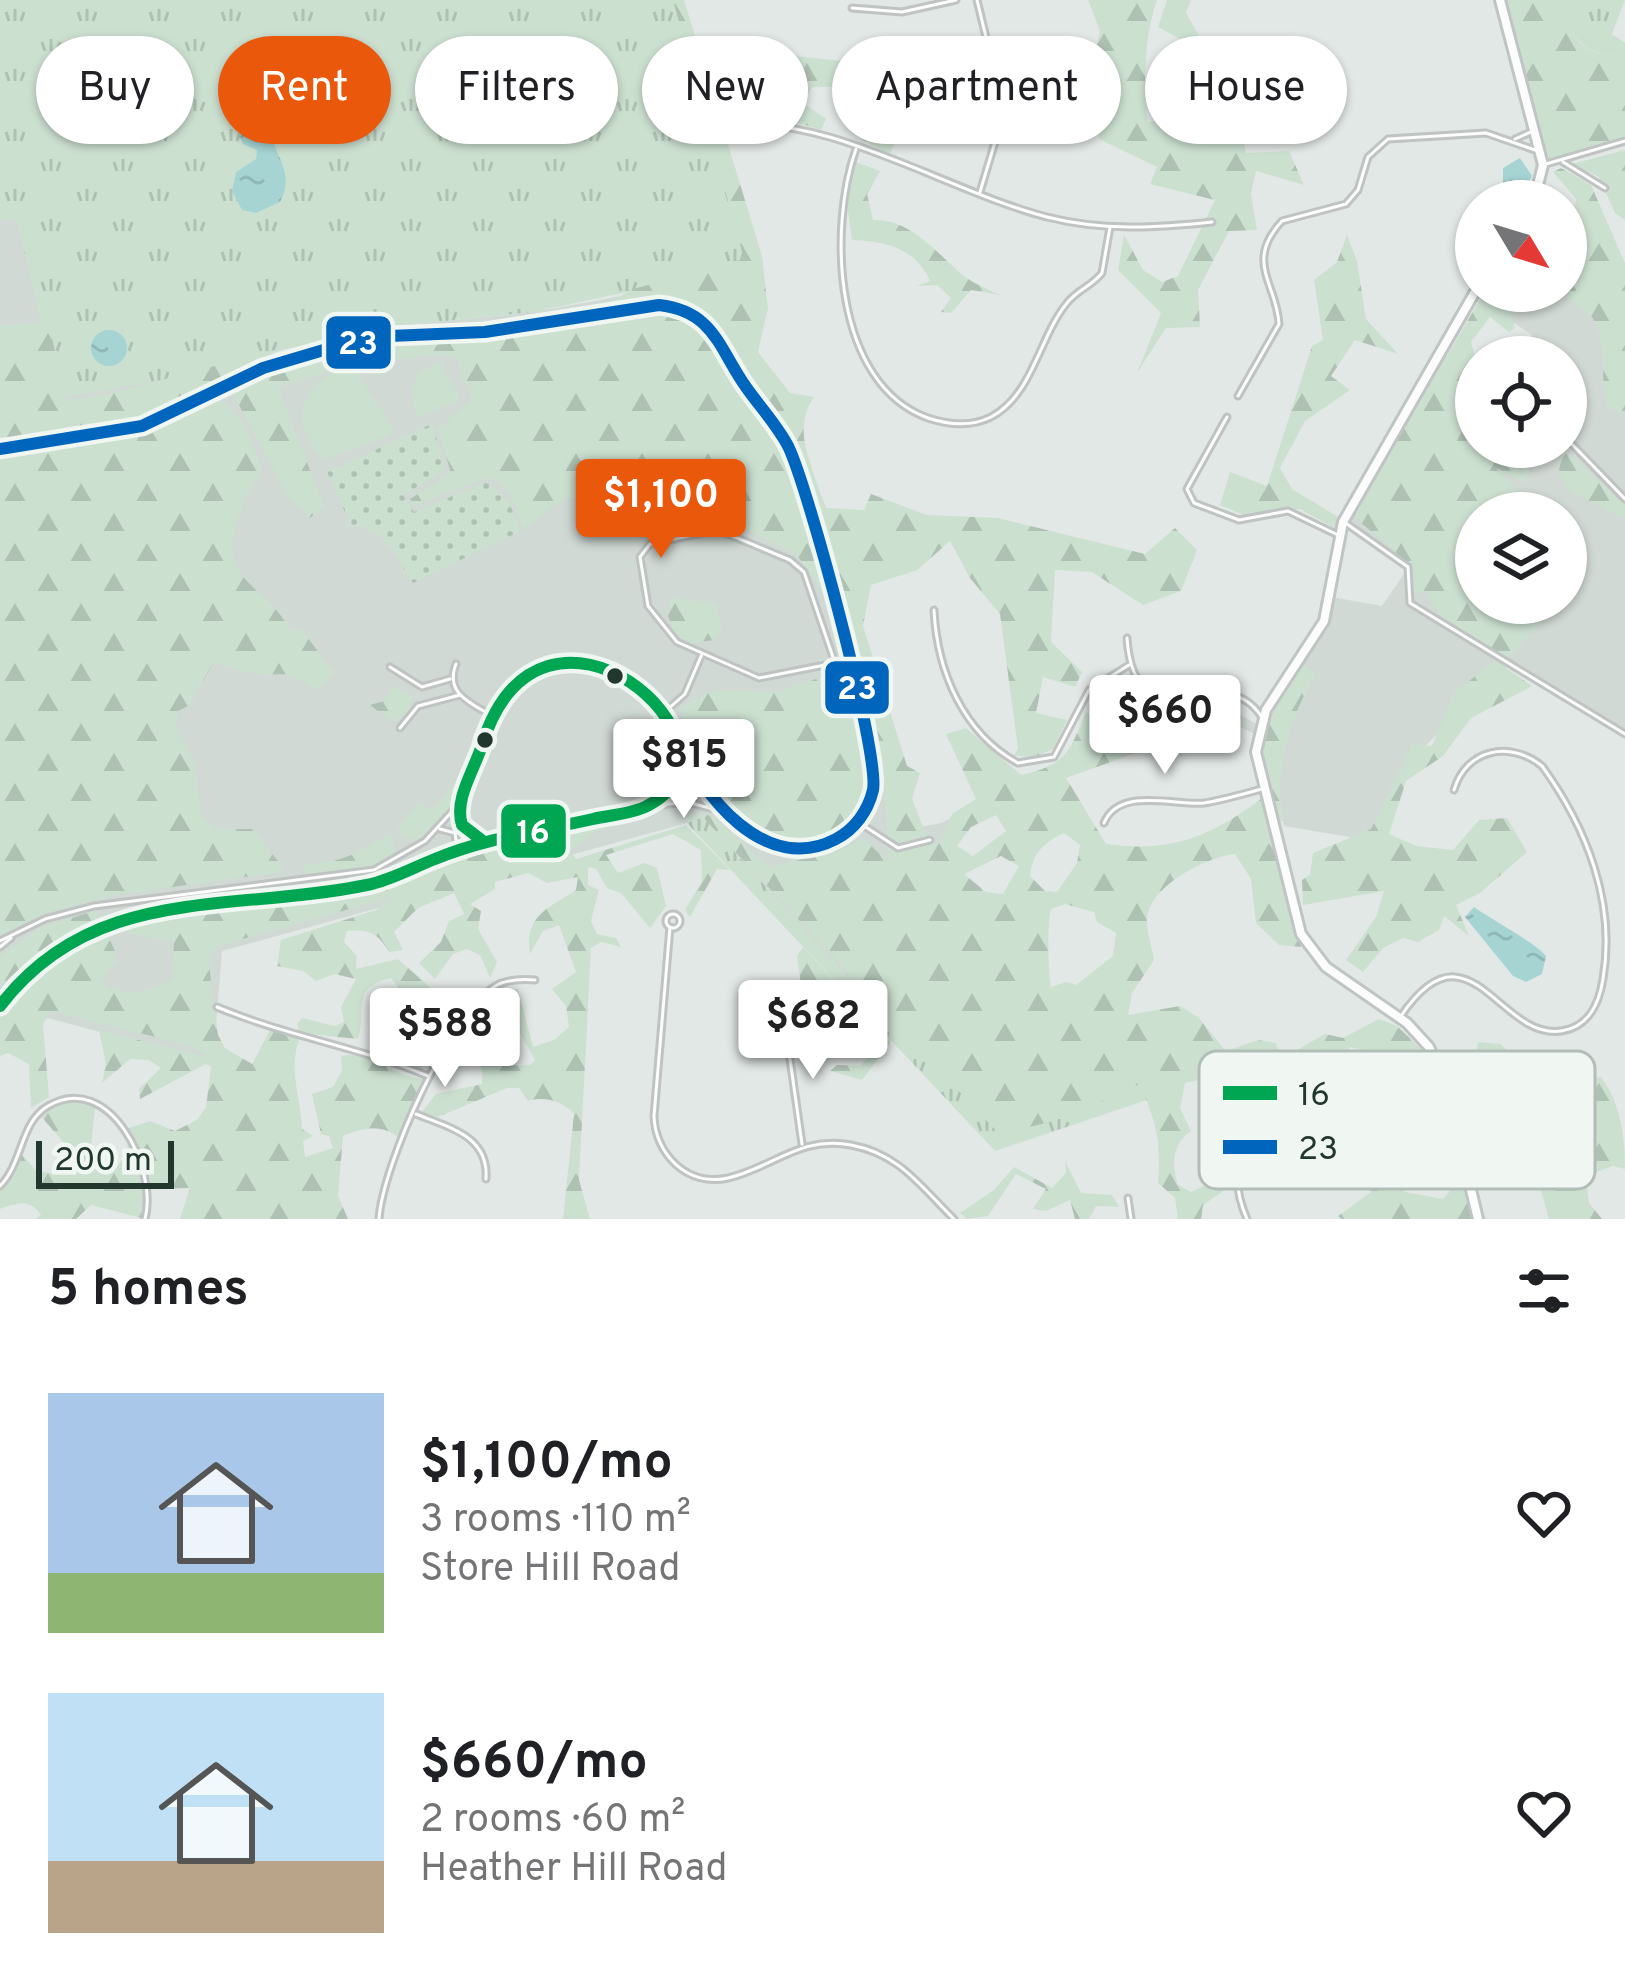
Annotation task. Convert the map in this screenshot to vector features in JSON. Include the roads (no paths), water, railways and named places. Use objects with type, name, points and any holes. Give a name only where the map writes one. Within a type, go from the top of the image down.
[{"type":"main road","points":[[1500,0],[1541,153],[1539,180]]},
{"type":"main road","points":[[1430,1051],[1400,1018],[1326,967],[1305,943],[1256,752],[1262,719],[1324,621],[1343,522],[1463,312]]},
{"type":"main road","points":[[1471,1189],[1478,1219]]},
{"type":"street","points":[[852,8],[902,12],[956,0]]},
{"type":"street","points":[[977,0],[1004,112],[979,194]]},
{"type":"street","points":[[1513,140],[1535,130]]},
{"type":"street","points":[[808,132],[1046,217],[1110,227],[1212,222]]},
{"type":"street","points":[[1238,396],[1279,323],[1264,270],[1268,241],[1279,224],[1346,204],[1358,190],[1368,157],[1388,139],[1486,133],[1541,153]]},
{"type":"street","points":[[1543,164],[1625,141]]},
{"type":"street","points":[[856,149],[840,197],[853,338],[884,390],[933,420],[976,423],[1006,406],[1069,300],[1102,273],[1110,227]]},
{"type":"street","points":[[1561,161],[1606,188]]},
{"type":"street","points":[[0,449],[142,426],[263,368],[348,345],[670,306],[699,317],[719,336],[743,383],[790,450],[850,659],[874,770],[872,793],[858,822],[830,842],[791,848],[766,840],[723,812],[687,802],[648,806],[484,842],[368,884],[106,923],[55,950],[0,1006]]},
{"type":"street","points":[[1227,418],[1186,489],[1194,503],[1239,520],[1288,512],[1340,536]]},
{"type":"street","points":[[1587,460],[1625,500]]},
{"type":"street","points":[[1343,522],[1405,563],[1410,603],[1625,734]]},
{"type":"street","points":[[835,663],[804,572],[790,560],[718,530],[650,544],[638,566],[659,625],[702,655],[759,678],[835,663],[850,659]]},
{"type":"street","points":[[934,610],[940,657],[962,708],[988,742],[1018,763],[1054,757],[1089,690],[1129,665]]},
{"type":"street","points":[[1127,638],[1129,665],[1144,686],[1164,697],[1221,690],[1251,703],[1272,702]]},
{"type":"street","points":[[665,711],[685,694],[702,655]]},
{"type":"street","points":[[456,664],[452,679],[460,695],[490,715]]},
{"type":"street","points":[[0,944],[51,917],[103,904],[360,874],[406,855],[438,830],[458,804],[490,715],[520,679],[567,664],[622,676],[665,711],[695,776],[723,812]]},
{"type":"street","points":[[390,667],[422,687],[452,679]]},
{"type":"street","points":[[400,728],[418,706],[460,695]]},
{"type":"street","points":[[1251,703],[1262,719]]},
{"type":"street","points":[[648,806],[676,775],[679,740]]},
{"type":"street","points":[[1400,1018],[1430,985],[1463,979],[1487,988],[1531,1026],[1558,1032],[1583,1022],[1601,993],[1609,942],[1604,892],[1550,776],[1532,758],[1500,750],[1470,763],[1454,790]]},
{"type":"street","points":[[1105,823],[1108,814],[1153,798],[1199,803],[1264,788]]},
{"type":"street","points":[[458,804],[462,825],[484,842]]},
{"type":"street","points":[[858,822],[898,848],[931,840]]},
{"type":"street","points":[[438,830],[455,833],[457,850]]},
{"type":"street","points":[[103,904],[106,923]]},
{"type":"street","points":[[670,928],[654,1116],[665,1154],[689,1174],[717,1180],[802,1146],[839,1143],[888,1158],[921,1180],[954,1219]]},
{"type":"street","points":[[379,1219],[383,1191],[430,1076],[458,1024],[487,992],[503,982],[535,980]]},
{"type":"street","points":[[0,993],[16,985]]},
{"type":"street","points":[[217,1007],[271,1028],[364,1050],[430,1076]]},
{"type":"street","points":[[789,1017],[786,1031],[802,1146]]},
{"type":"street","points":[[0,1186],[19,1163],[38,1113],[69,1100],[95,1107],[124,1126],[137,1147],[148,1189],[145,1219]]},
{"type":"street","points":[[415,1114],[473,1140],[485,1156],[486,1179]]},
{"type":"street","points":[[1240,1189],[1247,1219]]},
{"type":"street","points":[[1128,1198],[1131,1219]]},
{"type":"water","points":[[243,144],[274,144],[286,182],[280,202],[256,213],[242,210],[232,191],[236,172],[256,159],[257,150]]},
{"type":"water","points":[[1520,158],[1532,176],[1530,180],[1503,180],[1503,168]]},
{"type":"water","points":[[109,330],[122,335],[127,348],[122,361],[109,366],[96,361],[91,348],[96,335]]},
{"type":"water","points":[[1474,907],[1541,951],[1546,956],[1542,974],[1526,982],[1513,976],[1465,917]]}]
